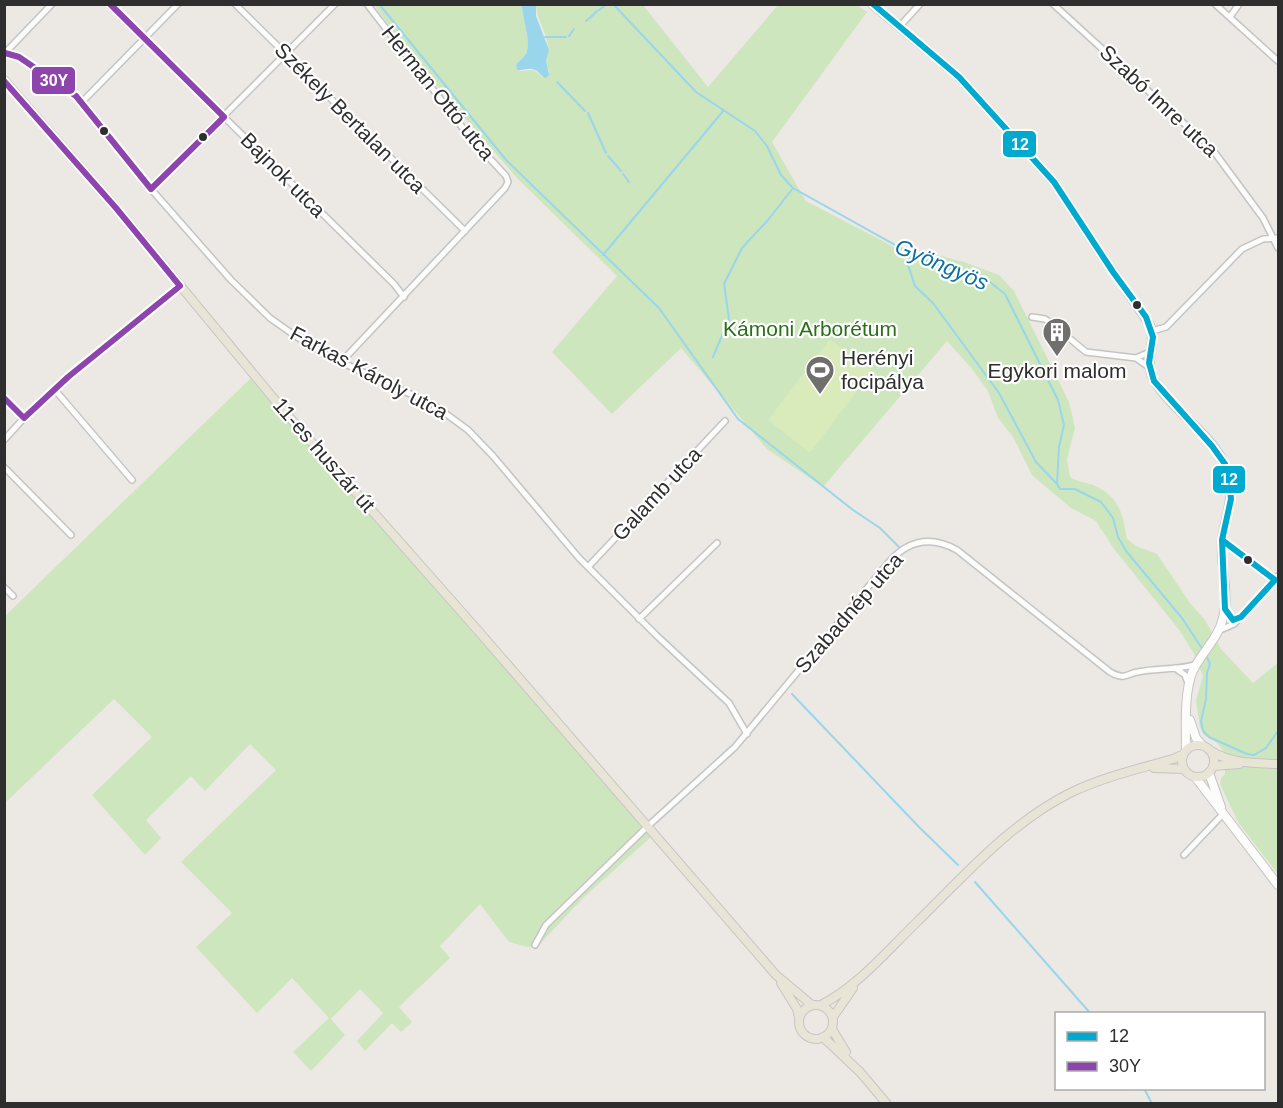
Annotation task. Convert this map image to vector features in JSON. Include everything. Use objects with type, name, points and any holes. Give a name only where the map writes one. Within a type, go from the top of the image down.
[{"type":"main road","points":[[872,4],[970,88],[1054,182],[1113,272],[1146,317],[1153,337],[1150,368],[1154,381],[1212,446],[1225,464],[1231,499],[1222,540],[1226,609],[1220,630],[1197,664],[1189,684],[1188,713],[1181,762],[1183,770],[1196,778],[1278,885]]},
{"type":"main road","name":"11-es huszár út","points":[[4,80],[116,208],[284,411],[776,975]]},
{"type":"main road","points":[[1188,713],[1192,728],[1202,745],[1210,751],[1227,760],[1278,764]]},
{"type":"main road","points":[[799,1017],[802,1012],[833,999],[860,978],[984,857],[1021,825],[1069,793],[1098,780],[1173,759],[1193,746],[1202,745]]},
{"type":"main road","points":[[1210,751],[1214,758],[1211,770],[1223,814]]},
{"type":"main road","points":[[1196,778],[1211,770],[1245,763]]},
{"type":"main road","points":[[1142,768],[1183,770]]},
{"type":"main road","points":[[776,975],[816,1005],[830,1011],[833,1017]]},
{"type":"main road","points":[[776,975],[797,1008],[799,1026],[804,1033],[811,1038],[823,1037],[832,1029]]},
{"type":"main road","points":[[860,978],[833,1017],[832,1029],[860,1072]]},
{"type":"main road","points":[[823,1037],[860,1072],[887,1104]]},
{"type":"street","points":[[5,53],[52,4]]},
{"type":"street","name":"Bajnok utca","points":[[109,4],[394,284],[404,297]]},
{"type":"street","points":[[82,102],[178,4]]},
{"type":"street","name":"Székely Bertalan utca","points":[[236,4],[465,231]]},
{"type":"street","points":[[151,189],[287,55],[335,4]]},
{"type":"street","name":"Herman Ottó utca","points":[[367,4],[470,136],[506,176],[508,182],[505,188],[465,231]]},
{"type":"street","points":[[900,26],[920,4]]},
{"type":"street","name":"Szabó Imre utca","points":[[1053,4],[1212,149],[1257,209],[1275,238],[1278,248]]},
{"type":"street","points":[[1215,4],[1278,61]]},
{"type":"street","points":[[1230,17],[1239,4]]},
{"type":"street","name":"Farkas Károly utca","points":[[5,53],[19,57],[68,89],[82,102],[151,189],[256,306],[294,335],[344,363],[434,405],[456,419],[494,456],[588,567],[639,619],[729,703],[747,734]]},
{"type":"street","points":[[344,363],[346,357],[465,231]]},
{"type":"street","points":[[1152,331],[1166,327],[1242,249],[1263,239],[1275,238]]},
{"type":"street","points":[[4,440],[55,390],[180,286]]},
{"type":"street","points":[[1032,317],[1045,319],[1086,352],[1136,358],[1150,368]]},
{"type":"street","points":[[1136,358],[1150,352]]},
{"type":"street","points":[[55,390],[132,480]]},
{"type":"street","points":[[4,398],[24,418]]},
{"type":"street","name":"Galamb utca","points":[[588,567],[725,422]]},
{"type":"street","points":[[4,467],[71,535]]},
{"type":"street","points":[[1220,630],[1234,624],[1277,578],[1222,540]]},
{"type":"street","name":"Szabadnép utca","points":[[535,945],[546,926],[648,826],[723,759],[747,734],[893,557],[907,546],[926,541],[943,543],[957,550],[1110,672],[1124,676],[1134,672],[1184,668],[1197,664]]},
{"type":"street","points":[[639,619],[717,543]]},
{"type":"street","points":[[4,587],[13,596]]},
{"type":"street","points":[[1226,609],[1233,620],[1241,617]]},
{"type":"street","points":[[1174,668],[1185,675],[1189,684]]},
{"type":"street","points":[[1184,855],[1223,814]]},
{"type":"green space","name":"Kámoni Arborétum","points":[[374,5],[522,5],[528,49],[516,65],[517,70],[532,70],[542,77],[549,71],[546,62],[548,47],[536,5],[643,5],[708,87],[778,5],[857,5],[867,12],[772,142],[806,201],[911,256],[922,251],[964,262],[999,275],[1014,291],[1069,402],[1075,428],[1067,459],[1070,477],[1093,485],[1114,500],[1121,513],[1127,539],[1136,546],[1157,554],[1190,603],[1205,620],[1221,649],[1253,683],[1278,663],[1278,872],[1238,822],[1220,784],[1225,774],[1225,753],[1217,743],[1204,735],[1200,727],[1196,700],[1203,676],[1194,654],[1180,631],[1114,549],[1096,521],[1071,508],[1032,475],[1013,437],[998,418],[988,391],[947,341],[823,487],[767,449],[681,348],[612,414],[552,352],[617,276],[517,178],[418,64]]},
{"type":"green space","name":"Herényi focipálya","points":[[830,339],[872,371],[810,453],[768,420]]},
{"type":"green space","points":[[253,376],[295,430],[431,580],[651,837],[584,897],[539,945],[528,947],[509,942],[480,904],[440,946],[450,958],[399,1007],[412,1022],[401,1032],[392,1023],[365,1051],[357,1041],[383,1013],[360,989],[331,1019],[345,1035],[311,1071],[293,1052],[329,1018],[292,978],[257,1013],[196,947],[232,913],[181,862],[276,770],[250,744],[205,791],[191,776],[146,820],[161,838],[145,855],[92,795],[152,737],[114,699],[5,803],[4,617]]},
{"type":"water","points":[[522,5],[536,5],[536,16],[549,50],[546,61],[549,75],[546,78],[533,69],[517,70],[516,65],[528,49]]},
{"type":"waterway","points":[[379,4],[507,161],[659,308],[738,419],[853,510],[880,528],[899,547]]},
{"type":"waterway","points":[[599,10],[607,4]]},
{"type":"waterway","name":"Gyöngyös","points":[[613,4],[696,92],[755,131],[767,146],[781,175],[793,188],[922,260],[986,279],[1005,294],[1058,400],[1064,425],[1059,447],[1057,484],[1060,489],[1075,489],[1101,502],[1113,518],[1118,537],[1126,551],[1182,618],[1203,650]]},
{"type":"waterway","points":[[594,14],[597,11]]},
{"type":"waterway","points":[[586,21],[593,15]]},
{"type":"waterway","points":[[569,36],[574,29]]},
{"type":"waterway","points":[[545,37],[566,37]]},
{"type":"waterway","points":[[557,82],[585,111]]},
{"type":"waterway","points":[[603,255],[724,110]]},
{"type":"waterway","points":[[588,113],[606,153]]},
{"type":"waterway","points":[[608,156],[621,171]]},
{"type":"waterway","points":[[623,174],[629,182]]},
{"type":"waterway","points":[[713,357],[729,319],[724,284],[742,248],[793,188]]},
{"type":"waterway","points":[[911,254],[908,265],[915,286],[933,303],[999,393],[1036,462],[1057,484]]},
{"type":"waterway","name":"Gyöngyös","points":[[1206,655],[1210,664],[1201,721],[1203,731],[1209,737],[1254,755],[1266,748],[1278,731]]},
{"type":"waterway","points":[[792,694],[958,865]]},
{"type":"waterway","points":[[975,882],[1089,1012]]},
{"type":"waterway","points":[[1145,1090],[1152,1104]]},
{"type":"transit line","name":"30Y","points":[[110,4],[224,117]]},
{"type":"transit line","name":"12","points":[[873,4],[959,77],[1054,182],[1113,272],[1146,317],[1153,337],[1149,363],[1154,381],[1212,446],[1225,464],[1229,477],[1231,499],[1222,540],[1225,609],[1233,620],[1241,617],[1275,580]]},
{"type":"transit line","name":"30Y","points":[[5,53],[19,57],[76,96],[151,189]]},
{"type":"transit line","name":"30Y","points":[[4,81],[116,208],[180,286],[68,377],[24,418],[4,398]]},
{"type":"transit line","name":"30Y","points":[[151,189],[224,117]]},
{"type":"transit line","name":"12","points":[[1222,540],[1275,580]]},
{"type":"place","name":"Egykori malom","points":[[1057,358]]},
{"type":"place","name":"Herényi focipálya","points":[[820,396]]}]
